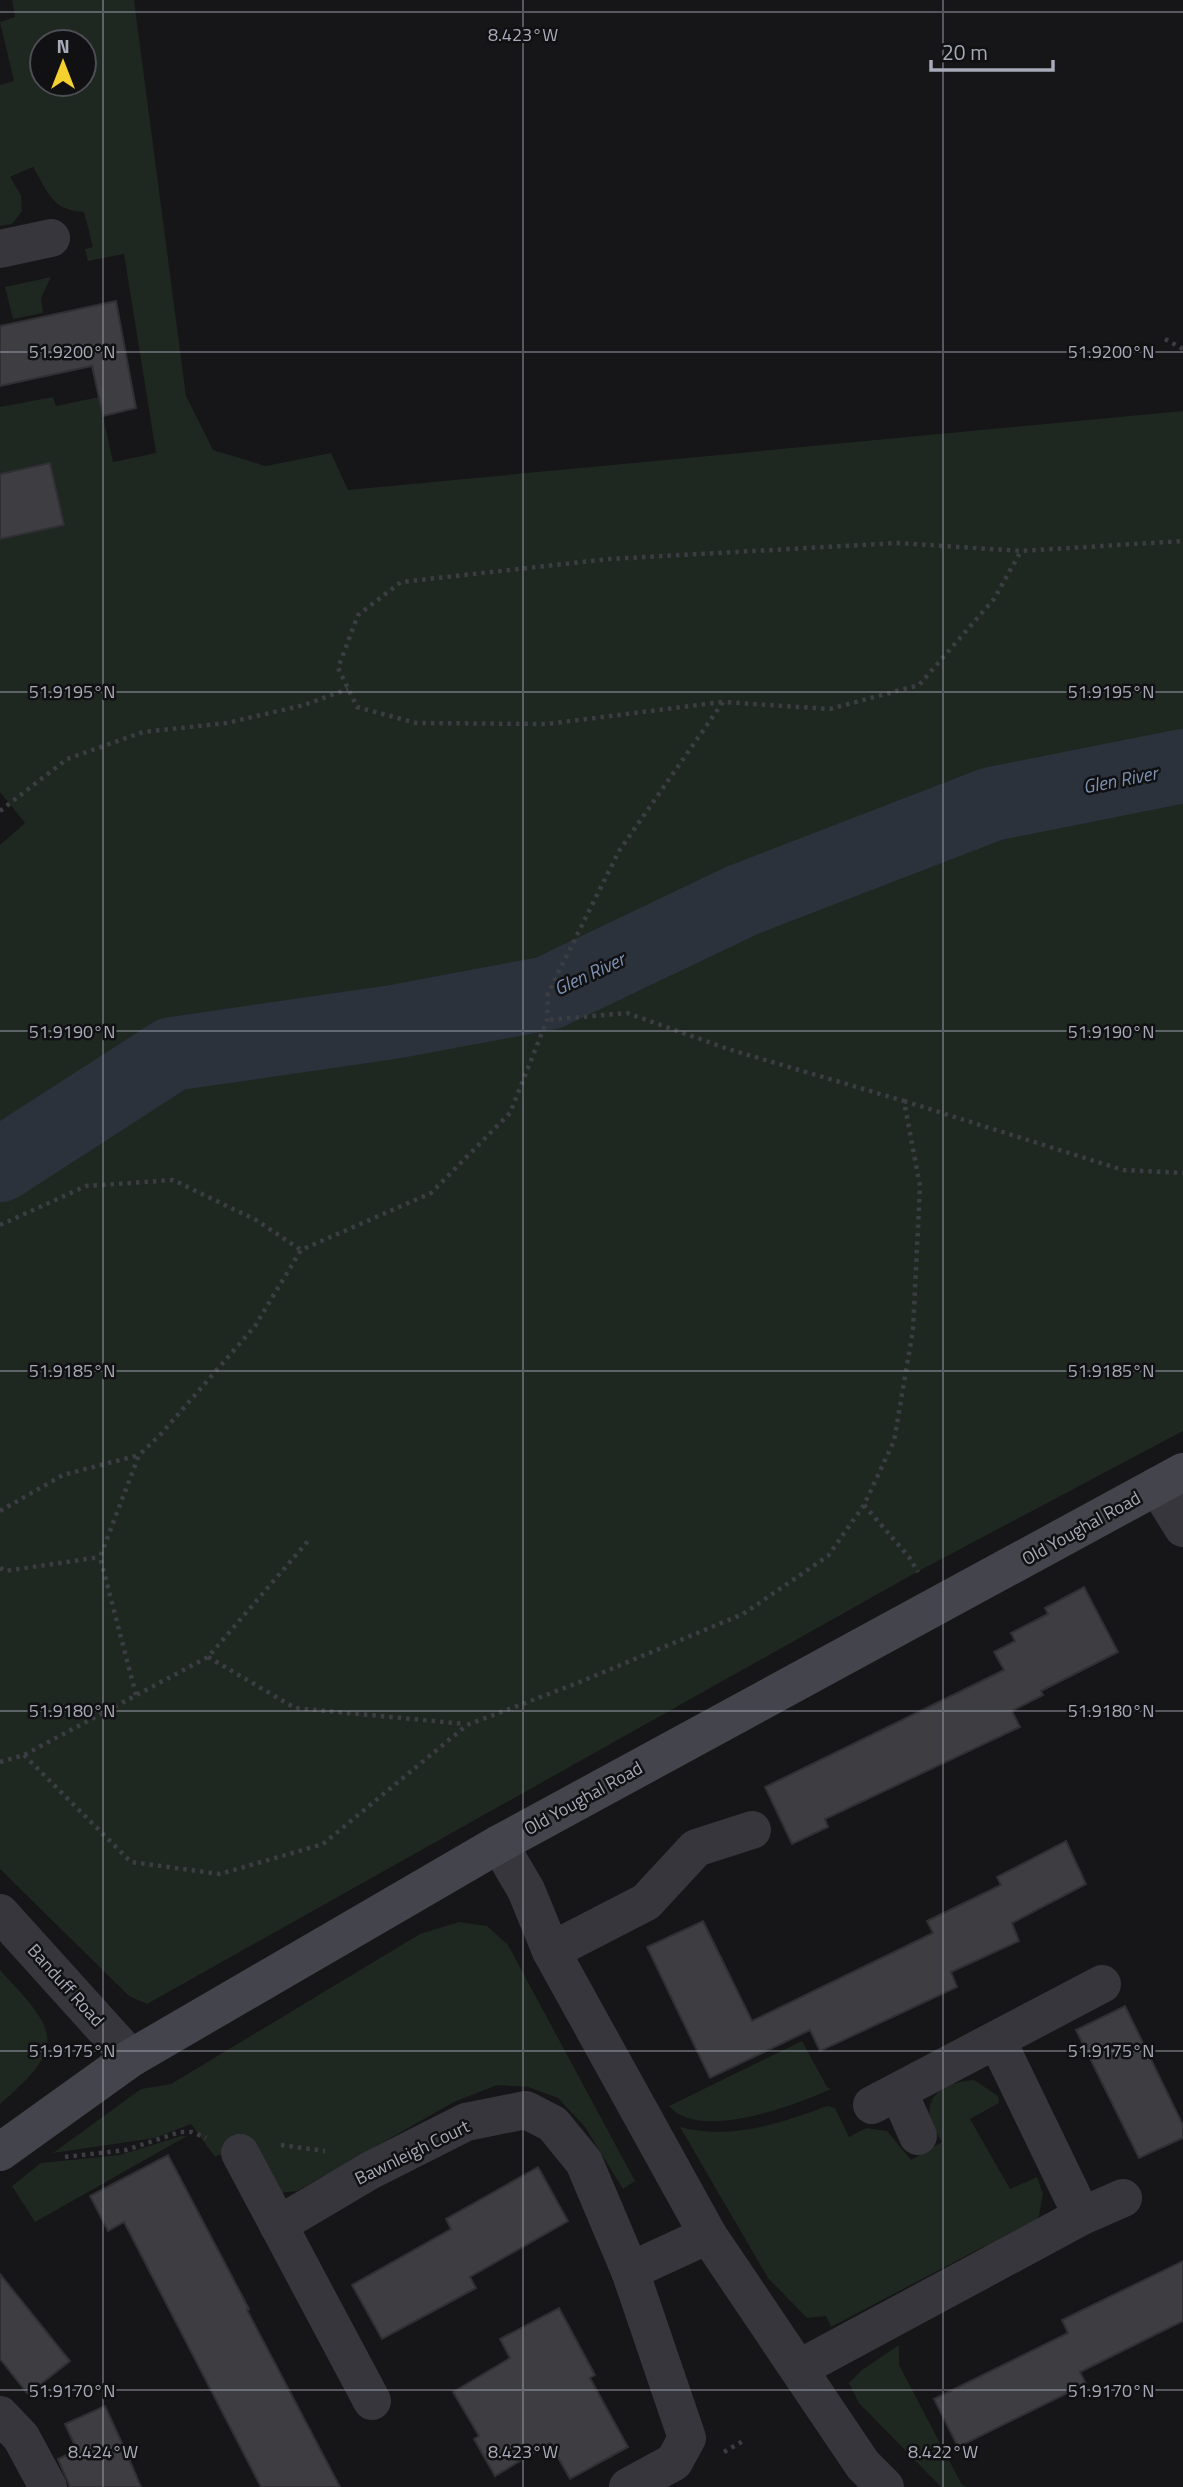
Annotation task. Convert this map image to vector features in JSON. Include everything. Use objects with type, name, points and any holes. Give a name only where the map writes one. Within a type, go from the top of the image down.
[{"type":"main road","name":"Old Youghal Road","points":[[0,2152],[131,2058],[499,1844],[1170,1479]]},
{"type":"street","points":[[0,249],[51,238]]},
{"type":"street","points":[[1170,1479],[1183,1528]]},
{"type":"street","points":[[551,1951],[646,1902],[696,1848],[752,1830]]},
{"type":"street","points":[[499,1844],[526,1890],[551,1951],[708,2235],[863,2465],[885,2487]]},
{"type":"street","name":"Banduff Road","points":[[0,1913],[131,2058]]},
{"type":"street","points":[[918,2136],[885,2099],[1102,1984]]},
{"type":"street","points":[[997,2040],[1082,2216]]},
{"type":"street","name":"Bawnleigh Court","points":[[278,2225],[371,2170],[466,2122],[526,2110],[553,2124],[583,2162],[630,2271],[687,2438],[674,2462],[628,2487]]},
{"type":"street","points":[[240,2153],[372,2401]]},
{"type":"street","points":[[800,2368],[1082,2216],[1123,2198]]},
{"type":"street","points":[[630,2271],[708,2235]]},
{"type":"street","points":[[0,2415],[20,2437],[48,2487]]},
{"type":"path","points":[[1166,339],[1183,349]]},
{"type":"path","points":[[1021,551],[994,599],[919,685],[830,709],[723,702],[547,724],[416,723],[358,707],[338,668],[358,615],[401,582],[609,559],[898,543],[1021,551],[1183,541]]},
{"type":"path","points":[[0,811],[67,759],[143,732],[227,723],[304,705],[348,689]]},
{"type":"path","points":[[136,1695],[100,1557],[139,1455],[161,1434],[255,1326],[301,1250],[430,1193],[510,1113],[547,1020],[548,993],[619,851],[723,702]]},
{"type":"path","points":[[547,1020],[627,1013],[728,1049],[1123,1170],[1183,1172]]},
{"type":"path","points":[[24,1755],[131,1862],[220,1874],[323,1844],[467,1724],[575,1684],[743,1614],[828,1556],[864,1505],[894,1441],[913,1330],[920,1186],[904,1101]]},
{"type":"path","points":[[0,1225],[86,1186],[173,1180],[256,1220],[301,1250]]},
{"type":"path","points":[[0,1511],[63,1475],[139,1455]]},
{"type":"path","points":[[864,1505],[909,1557],[922,1580]]},
{"type":"path","points":[[0,1762],[24,1755],[208,1657],[308,1541]]},
{"type":"path","points":[[0,1567],[5,1571],[100,1557]]},
{"type":"path","points":[[208,1657],[295,1707],[467,1724]]},
{"type":"path","points":[[57,2158],[125,2150],[180,2132],[192,2132],[240,2153],[262,2142],[364,2157],[371,2170]]},
{"type":"shaded area","points":[[12,0],[134,0],[186,396],[213,450],[266,466],[331,453],[348,490],[1183,411],[1183,1431],[917,1572],[147,2004],[129,1996],[0,1869],[0,845],[25,823],[0,792],[0,539],[64,525],[0,495],[0,407],[53,397],[56,406],[99,397],[113,462],[156,453],[124,254],[88,261],[85,249],[93,247],[84,212],[73,211],[58,204],[47,192],[33,167],[10,177],[21,195],[22,211],[12,224],[0,226],[0,85],[14,81],[0,22],[15,17]]},
{"type":"shaded area","points":[[51,277],[41,298],[43,313],[13,319],[5,287]]},
{"type":"shaded area","points":[[459,1922],[487,1926],[508,1945],[635,2181],[623,2189],[585,2127],[558,2098],[528,2087],[497,2085],[454,2102],[297,2191],[280,2193],[250,2140],[215,2157],[191,2124],[155,2138],[53,2153],[141,2089],[171,2084],[420,1934]]},
{"type":"shaded area","points":[[0,1970],[34,2008],[47,2038],[45,2052],[37,2067],[0,2104]]},
{"type":"shaded area","points":[[802,2041],[827,2087],[831,2089],[772,2111],[724,2121],[702,2121],[683,2116],[669,2106]]},
{"type":"shaded area","points":[[974,2080],[998,2096],[999,2103],[970,2119],[1010,2189],[1037,2177],[1043,2194],[1039,2216],[1028,2231],[981,2248],[831,2327],[826,2316],[807,2318],[768,2278],[680,2127],[699,2131],[736,2131],[773,2124],[827,2106],[835,2108],[849,2137],[866,2128],[887,2131],[911,2160],[942,2142],[930,2117],[932,2100],[936,2094],[950,2085]]},
{"type":"shaded area","points":[[187,2136],[35,2222],[12,2186],[41,2163],[120,2155]]},
{"type":"shaded area","points":[[899,2345],[899,2365],[962,2485],[968,2487],[941,2487],[859,2403],[849,2383],[862,2370]]},
{"type":"building","points":[[116,301],[136,408],[103,416],[92,366],[0,386],[0,326]]},
{"type":"building","points":[[50,463],[64,525],[0,539],[0,474]]},
{"type":"building","points":[[1084,1587],[1118,1652],[1041,1691],[1043,1695],[1012,1711],[1020,1727],[825,1819],[828,1827],[792,1844],[765,1787],[1004,1670],[994,1652],[1015,1641],[1011,1633],[1048,1614],[1045,1608]]},
{"type":"building","points":[[1066,1841],[1086,1884],[1012,1923],[1019,1941],[951,1972],[957,1987],[820,2051],[810,2030],[710,2078],[647,1947],[703,1921],[752,2021],[933,1933],[927,1921],[1001,1885],[997,1877]]},
{"type":"building","points":[[1125,2006],[1183,2125],[1183,2138],[1139,2158],[1076,2030]]},
{"type":"building","points":[[168,2155],[340,2487],[261,2487],[124,2222],[108,2231],[90,2196]]},
{"type":"building","points":[[538,2167],[568,2221],[470,2277],[476,2288],[382,2339],[352,2285],[451,2229],[446,2219]]},
{"type":"building","points":[[1183,2261],[1183,2321],[1080,2372],[1086,2384],[958,2447],[934,2399],[1068,2333],[1062,2320]]},
{"type":"building","points":[[0,2274],[70,2361],[28,2394],[0,2359]]},
{"type":"building","points":[[559,2308],[595,2375],[590,2378],[628,2447],[570,2479],[550,2443],[495,2476],[474,2439],[479,2436],[453,2392],[510,2358],[500,2339]]},
{"type":"building","points":[[105,2406],[141,2487],[70,2487],[58,2459],[77,2450],[65,2424]]},
{"type":"waterway","name":"Glen River","points":[[0,1165],[172,1054],[393,1022],[548,993],[743,900],[992,804],[1183,766]]}]
